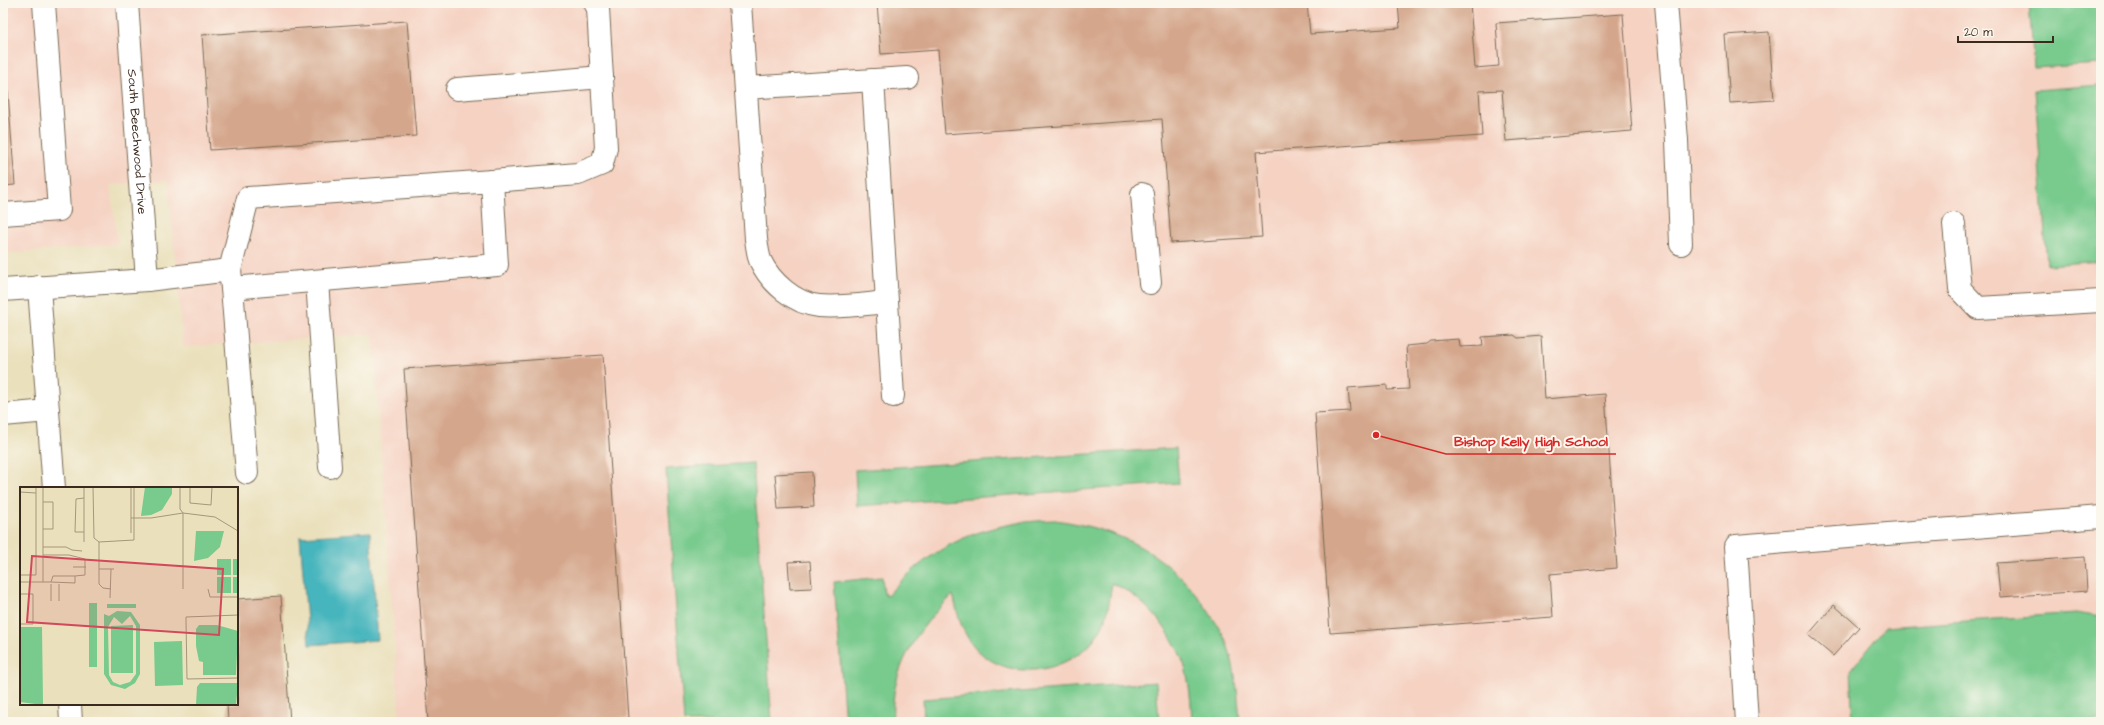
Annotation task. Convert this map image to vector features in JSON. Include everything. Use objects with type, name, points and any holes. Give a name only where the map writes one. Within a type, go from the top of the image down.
[{"type":"street","points":[[3,214],[59,210],[44,3]]},
{"type":"street","name":"South Beechwood Drive","points":[[126,3],[147,280]]},
{"type":"street","points":[[247,473],[231,279],[248,198],[578,174],[602,164],[606,148],[598,8],[595,3]]},
{"type":"street","points":[[740,3],[756,239],[760,259],[770,276],[784,290],[800,301],[818,306],[887,302]]},
{"type":"street","points":[[1666,3],[1677,140],[1681,244]]},
{"type":"street","points":[[457,89],[602,77]]},
{"type":"street","points":[[746,88],[907,78]]},
{"type":"street","points":[[873,80],[893,396]]},
{"type":"street","points":[[3,290],[147,280],[231,279],[317,281],[497,266],[492,181]]},
{"type":"street","points":[[1142,194],[1150,283]]},
{"type":"street","points":[[1954,224],[1960,289],[1978,308],[2101,301]]},
{"type":"street","points":[[317,281],[330,467]]},
{"type":"street","points":[[39,288],[54,487]]},
{"type":"street","points":[[3,414],[48,411]]},
{"type":"street","points":[[1747,722],[1736,546],[1908,531],[2101,517]]},
{"type":"street","points":[[70,705],[71,722]]},
{"type":"shaded area","points":[[3,3],[2101,3],[2101,722],[400,722],[373,334],[183,347],[168,180],[110,185],[118,244],[3,254]]},
{"type":"green space","points":[[2029,3],[2101,3],[2101,64],[2034,68]]},
{"type":"green space","points":[[2101,85],[2101,261],[2047,265],[2035,90]]},
{"type":"green space","points":[[1176,448],[1179,483],[857,506],[855,470]]},
{"type":"green space","points":[[753,463],[772,722],[684,722],[666,469]]},
{"type":"green space","points":[[1055,520],[1102,530],[1123,538],[1161,560],[1194,592],[1209,612],[1226,640],[1235,673],[1240,722],[1192,722],[1188,678],[1179,651],[1156,616],[1135,597],[1112,583],[1105,620],[1099,632],[1087,647],[1071,659],[1053,666],[1034,670],[1015,669],[997,664],[981,653],[968,638],[962,627],[953,595],[928,622],[917,636],[908,652],[896,685],[893,703],[893,722],[845,722],[834,582],[882,577],[884,594],[887,596],[923,562],[942,549],[962,539],[1005,525]]},
{"type":"green space","points":[[2076,613],[2101,617],[2101,722],[1853,722],[1850,671],[1885,627]]},
{"type":"green space","points":[[1156,682],[1159,722],[924,722],[923,699]]},
{"type":"water","points":[[370,532],[378,640],[309,645],[300,537]]},
{"type":"building","points":[[877,3],[1307,3],[1310,34],[1400,28],[1398,3],[1470,3],[1475,68],[1499,66],[1496,23],[1623,14],[1632,131],[1506,141],[1502,90],[1479,91],[1482,136],[1256,152],[1262,237],[1171,243],[1162,119],[945,134],[938,50],[881,54]]},
{"type":"building","points":[[407,21],[416,136],[210,150],[202,35]]},
{"type":"building","points":[[3,26],[15,185],[3,186]]},
{"type":"building","points":[[1769,32],[1774,100],[1730,103],[1725,35]]},
{"type":"building","points":[[1514,335],[1518,338],[1541,336],[1545,399],[1605,394],[1617,568],[1550,574],[1553,617],[1330,633],[1315,413],[1350,411],[1348,388],[1387,385],[1387,390],[1409,389],[1406,346],[1427,344],[1431,341],[1459,339],[1460,347],[1483,346],[1482,337]]},
{"type":"building","points":[[603,355],[628,718],[569,722],[428,722],[404,369]]},
{"type":"building","points":[[812,472],[814,507],[778,509],[775,474]]},
{"type":"building","points":[[2085,557],[2087,591],[2000,597],[1997,563]]},
{"type":"building","points":[[810,561],[812,588],[790,589],[788,562]]},
{"type":"building","points":[[281,596],[290,722],[228,722],[227,705],[238,705],[238,599]]},
{"type":"building","points":[[1834,605],[1859,627],[1833,656],[1808,635]]},
{"type":"place","name":"Bishop Kelly High School","points":[[1376,435]]}]
